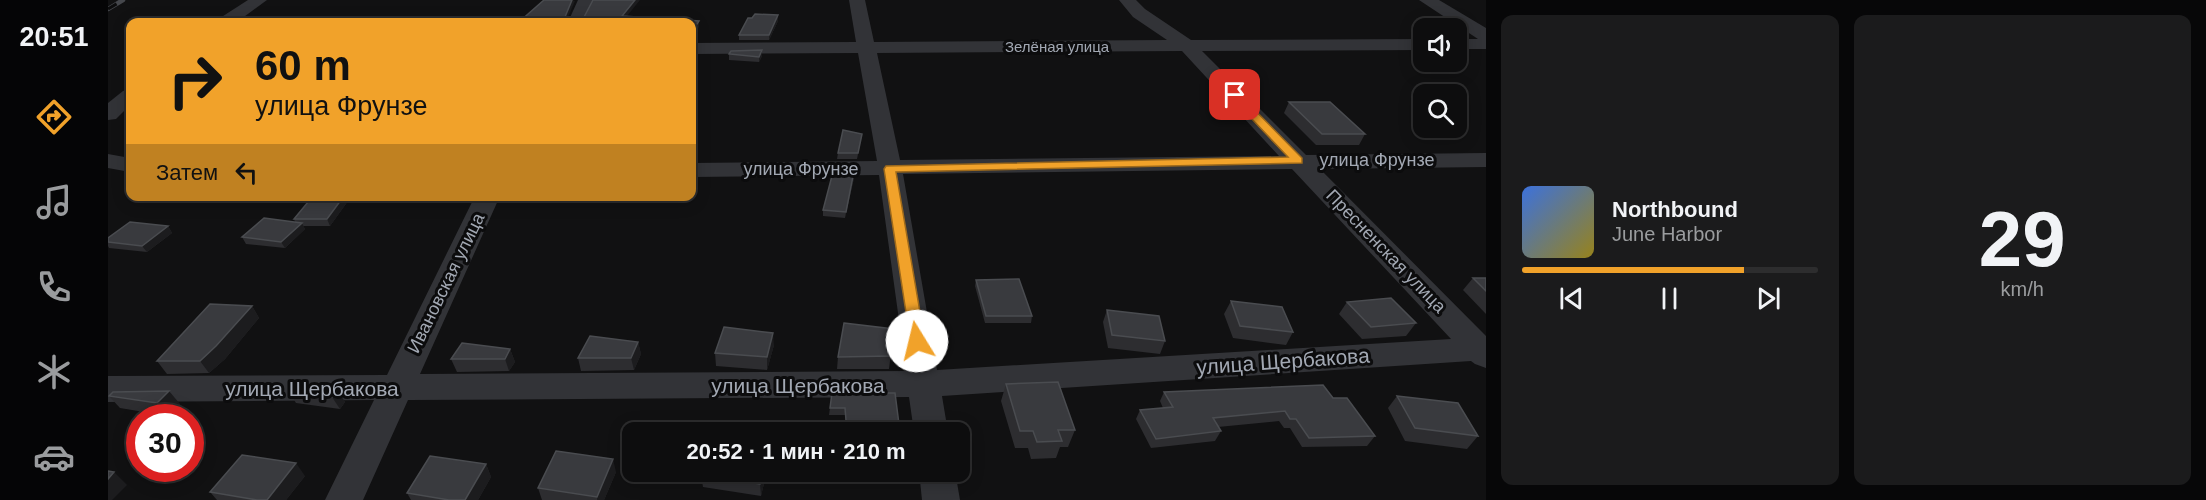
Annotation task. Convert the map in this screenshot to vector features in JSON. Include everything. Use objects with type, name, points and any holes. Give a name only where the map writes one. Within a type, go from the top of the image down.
[{"type":"street","points":[[232,18],[259,0]]},
{"type":"street","points":[[578,18],[586,0]]},
{"type":"street","points":[[856,0],[890,169],[930,422]]},
{"type":"street","name":"Пресненская улица","points":[[1127,0],[1139,13],[1187,46],[1484,351]]},
{"type":"street","points":[[1427,0],[1486,36]]},
{"type":"street","name":"Зелёная улица","points":[[696,49],[1413,44]]},
{"type":"street","points":[[1467,44],[1486,44]]},
{"type":"street","points":[[108,114],[126,98]]},
{"type":"street","name":"улица Фрунзе","points":[[696,170],[1486,160]]},
{"type":"street","points":[[108,161],[126,164]]},
{"type":"street","name":"Ивановская улица","points":[[344,500],[486,201]]},
{"type":"street","name":"улица Щербакова","points":[[108,389],[924,384],[1484,351]]},
{"type":"street","points":[[939,482],[941,500]]},
{"type":"building","points":[[544,0],[572,0],[565,17],[574,18],[524,18]]},
{"type":"building","points":[[593,0],[635,0],[622,16],[653,18],[584,18]]},
{"type":"building","points":[[755,14],[778,15],[769,35],[739,35],[748,18],[752,18]]},
{"type":"building","points":[[762,50],[759,57],[729,54],[731,51]]},
{"type":"building","points":[[1289,102],[1330,102],[1365,134],[1322,134]]},
{"type":"building","points":[[843,130],[862,134],[858,153],[838,153]]},
{"type":"building","points":[[854,171],[846,212],[823,210],[833,172]]},
{"type":"building","points":[[309,201],[340,201],[327,219],[294,219]]},
{"type":"building","points":[[264,218],[302,223],[281,242],[242,237]]},
{"type":"building","points":[[130,222],[168,226],[142,246],[108,242],[108,238]]},
{"type":"building","points":[[1473,278],[1486,278],[1486,291]]},
{"type":"building","points":[[1019,279],[1032,316],[986,316],[976,280]]},
{"type":"building","points":[[1391,298],[1416,323],[1371,327],[1347,302]]},
{"type":"building","points":[[1231,301],[1282,307],[1293,332],[1240,326]]},
{"type":"building","points":[[210,304],[252,306],[200,361],[157,361]]},
{"type":"building","points":[[1107,310],[1159,316],[1165,341],[1112,335]]},
{"type":"building","points":[[844,323],[894,329],[891,356],[838,357]]},
{"type":"building","points":[[724,327],[773,333],[767,357],[715,353]]},
{"type":"building","points":[[590,336],[638,342],[631,358],[578,358]]},
{"type":"building","points":[[462,343],[510,349],[505,359],[451,359]]},
{"type":"building","points":[[1058,382],[1075,430],[1058,430],[1062,441],[1037,442],[1033,431],[1020,431],[1006,384]]},
{"type":"building","points":[[1323,385],[1333,398],[1347,398],[1375,436],[1309,438],[1296,419],[1290,419],[1285,411],[1213,418],[1221,431],[1156,439],[1140,410],[1173,407],[1164,392]]},
{"type":"building","points":[[288,390],[337,390],[332,397]]},
{"type":"building","points":[[169,391],[157,403],[109,396],[113,392]]},
{"type":"building","points":[[832,393],[895,393],[899,422],[846,422],[845,408],[830,408]]},
{"type":"building","points":[[1397,396],[1458,403],[1478,436],[1415,428]]},
{"type":"building","points":[[556,451],[613,459],[597,497],[538,488]]},
{"type":"building","points":[[242,455],[296,463],[267,500],[210,492]]},
{"type":"building","points":[[430,456],[486,464],[465,500],[449,500],[407,493]]},
{"type":"building","points":[[108,471],[114,472],[108,479]]},
{"type":"railway","points":[[108,9],[123,0]]},
{"type":"route","points":[[917,341],[890,169],[1298,161],[1235,95]]}]
